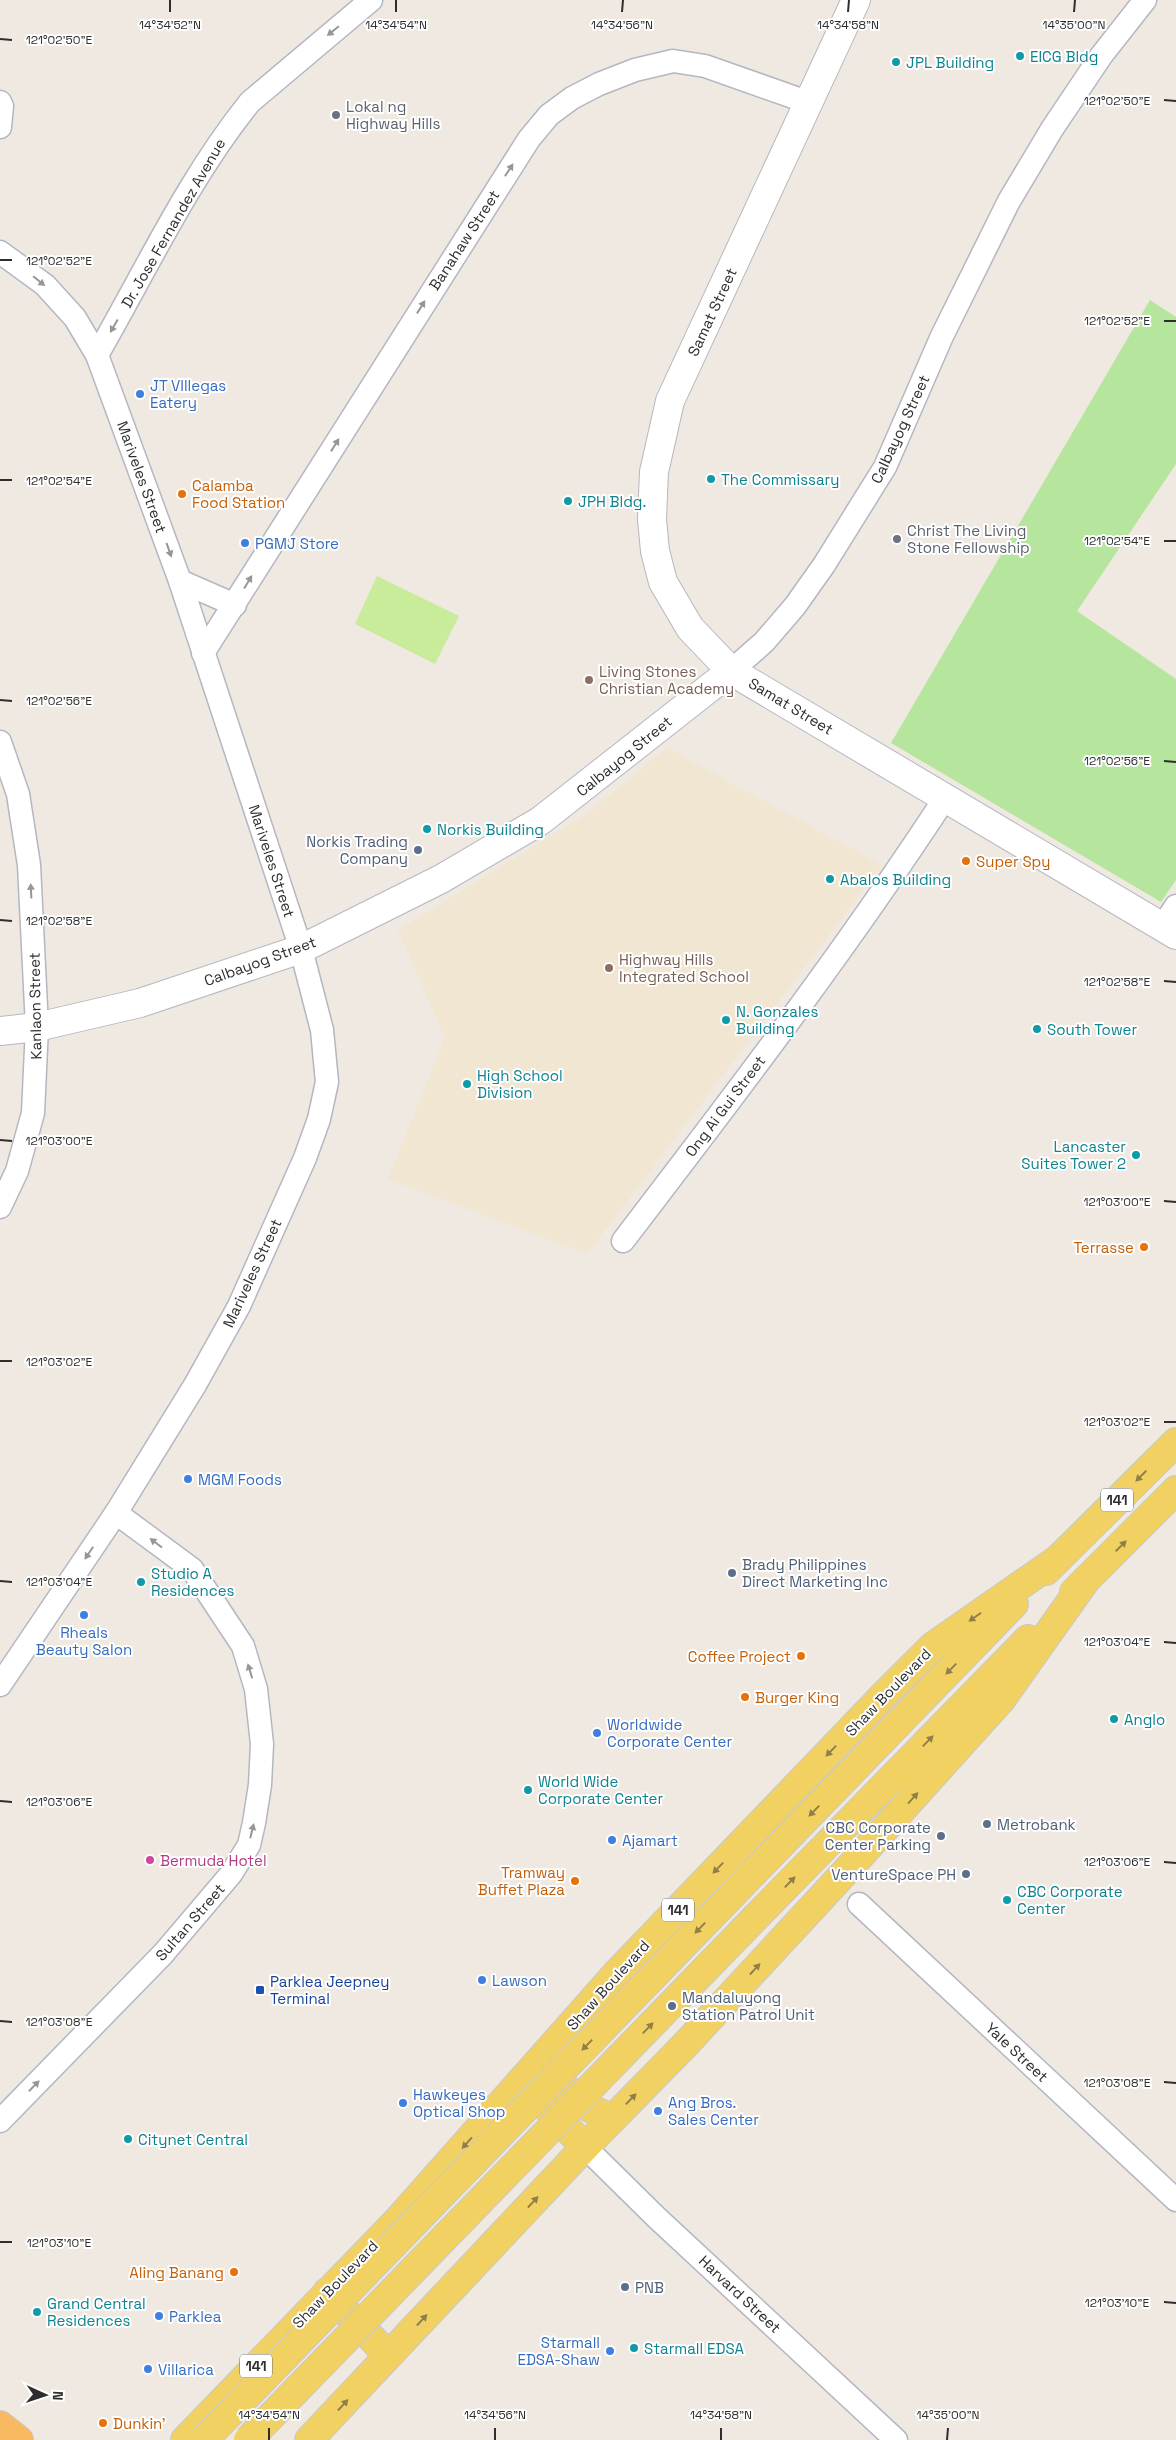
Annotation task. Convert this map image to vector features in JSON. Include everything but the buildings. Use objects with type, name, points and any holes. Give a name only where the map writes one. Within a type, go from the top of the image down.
[{"type":"highway","points":[[240,2440],[355,2322],[560,2101]]},
{"type":"highway","points":[[0,2425],[20,2440]]},
{"type":"main road","name":"Shaw Boulevard","points":[[204,2440],[1058,1559],[1176,1442]]},
{"type":"main road","name":"141","points":[[248,2440],[756,1916],[1176,1490]]},
{"type":"main road","name":"Shaw Boulevard","points":[[185,2440],[397,2221],[623,1967],[934,1646],[1058,1559]]},
{"type":"main road","name":"141","points":[[309,2440],[585,2147],[685,2045],[861,1856],[1002,1700],[1086,1580]]},
{"type":"main road","points":[[546,2053],[556,2076],[560,2101],[585,2147]]},
{"type":"main road","points":[[521,2081],[560,2101],[590,2109],[613,2118]]},
{"type":"main road","points":[[327,2292],[388,2356]]},
{"type":"street","name":"Dr. Jose Fernandez Avenue","points":[[97,355],[208,157],[235,119],[263,90],[371,0]]},
{"type":"street","name":"Samat Street","points":[[856,0],[810,103],[670,401],[654,472],[652,527],[655,551],[663,582],[690,628],[731,671],[945,798],[1171,923]]},
{"type":"street","name":"Calbayog Street","points":[[0,1031],[37,1027],[140,1004],[301,949],[441,879],[540,821],[731,671],[764,642],[795,606],[824,565],[885,467],[942,336],[1009,201],[1052,129],[1101,56],[1145,0]]},
{"type":"street","name":"Banahaw Street","points":[[203,653],[235,605],[423,303],[529,139],[549,115],[572,98],[599,84],[635,70],[673,61],[704,66],[810,103]]},
{"type":"street","points":[[0,102],[2,106],[0,127]]},
{"type":"street","name":"Mariveles Street","points":[[0,252],[46,286],[75,318],[97,355],[180,581],[301,949],[322,1030],[327,1082],[319,1119],[305,1158],[239,1306],[195,1384],[116,1513],[0,1685]]},
{"type":"street","points":[[180,581],[235,605]]},
{"type":"street","name":"Kanlaon Street","points":[[0,742],[18,794],[29,864],[37,1027],[33,1113],[16,1171],[0,1207]]},
{"type":"street","name":"Ong Ai Gui Street","points":[[623,1241],[885,890],[945,798]]},
{"type":"street","name":"Sultan Street","points":[[0,2121],[163,1954],[231,1874],[249,1845],[254,1823],[260,1785],[262,1744],[256,1689],[243,1646],[192,1570],[116,1513]]},
{"type":"street","name":"Yale Street","points":[[859,1904],[1176,2200]]},
{"type":"street","name":"Harvard Street","points":[[585,2147],[643,2204],[896,2440]]},
{"type":"shaded area","name":"Highway Hills Integrated School","points":[[667,748],[882,865],[587,1254],[388,1179],[445,1038],[398,930],[585,815]]},
{"type":"green space","points":[[1150,300],[1176,317],[1176,464],[1077,611],[1176,679],[1176,880],[1161,902],[891,743]]},
{"type":"green space","points":[[377,576],[459,616],[435,664],[355,624]]},
{"type":"place","name":"EICG Bldg","points":[[1020,56]]},
{"type":"place","name":"JPL Building","points":[[896,62]]},
{"type":"place","name":"Lokal ng Highway Hills","points":[[336,115]]},
{"type":"place","name":"JT VIllegas Eatery","points":[[140,394]]},
{"type":"place","name":"The Commissary","points":[[711,479]]},
{"type":"place","name":"Calamba Food Station","points":[[182,494]]},
{"type":"place","name":"JPH Bldg.","points":[[568,501]]},
{"type":"place","name":"Christ The Living Stone Fellowship","points":[[897,539]]},
{"type":"place","name":"PGMJ Store","points":[[245,543]]},
{"type":"place","name":"Living Stones Christian Academy","points":[[589,680]]},
{"type":"place","name":"Norkis Building","points":[[427,829]]},
{"type":"place","name":"Norkis Trading Company","points":[[418,850]]},
{"type":"place","name":"Super Spy","points":[[966,861]]},
{"type":"place","name":"Abalos Building","points":[[830,879]]},
{"type":"place","name":"Highway Hills Integrated School","points":[[609,968]]},
{"type":"place","name":"N. Gonzales Building","points":[[726,1020]]},
{"type":"place","name":"South Tower","points":[[1037,1029]]},
{"type":"place","name":"High School Division","points":[[467,1084]]},
{"type":"place","name":"Lancaster Suites Tower 2","points":[[1136,1155]]},
{"type":"place","name":"Terrasse","points":[[1144,1247]]},
{"type":"place","name":"MGM Foods","points":[[188,1479]]},
{"type":"place","name":"Brady Philippines Direct Marketing Inc","points":[[732,1573]]},
{"type":"place","name":"Studio A Residences","points":[[141,1582]]},
{"type":"place","name":"Rheals Beauty Salon","points":[[84,1615]]},
{"type":"place","name":"Coffee Project","points":[[801,1656]]},
{"type":"place","name":"Burger King","points":[[745,1697]]},
{"type":"place","name":"Anglo","points":[[1114,1719]]},
{"type":"place","name":"Worldwide Corporate Center","points":[[597,1733]]},
{"type":"place","name":"World Wide Corporate Center","points":[[528,1790]]},
{"type":"place","name":"Metrobank","points":[[987,1824]]},
{"type":"place","name":"CBC Corporate Center Parking","points":[[941,1836]]},
{"type":"place","name":"Ajamart","points":[[612,1840]]},
{"type":"place","name":"Bermuda Hotel","points":[[150,1860]]},
{"type":"place","name":"VentureSpace PH","points":[[966,1874]]},
{"type":"place","name":"Tramway Buffet Plaza","points":[[575,1881]]},
{"type":"place","name":"CBC Corporate Center","points":[[1007,1900]]},
{"type":"place","name":"Lawson","points":[[482,1980]]},
{"type":"place","name":"Parklea Jeepney Terminal","points":[[260,1990]]},
{"type":"place","name":"Mandaluyong Station Patrol Unit","points":[[672,2006]]},
{"type":"place","name":"Hawkeyes Optical Shop","points":[[403,2103]]},
{"type":"place","name":"Ang Bros. Sales Center","points":[[658,2111]]},
{"type":"place","name":"Citynet Central","points":[[128,2139]]},
{"type":"place","name":"Aling Banang","points":[[234,2272]]},
{"type":"place","name":"PNB","points":[[625,2287]]},
{"type":"place","name":"Grand Central Residences","points":[[37,2312]]},
{"type":"place","name":"Parklea","points":[[159,2316]]},
{"type":"place","name":"Starmall EDSA","points":[[634,2348]]},
{"type":"place","name":"Starmall EDSA-Shaw","points":[[610,2351]]},
{"type":"place","name":"Villarica","points":[[148,2369]]},
{"type":"place","name":"Dunkin'","points":[[103,2423]]}]
